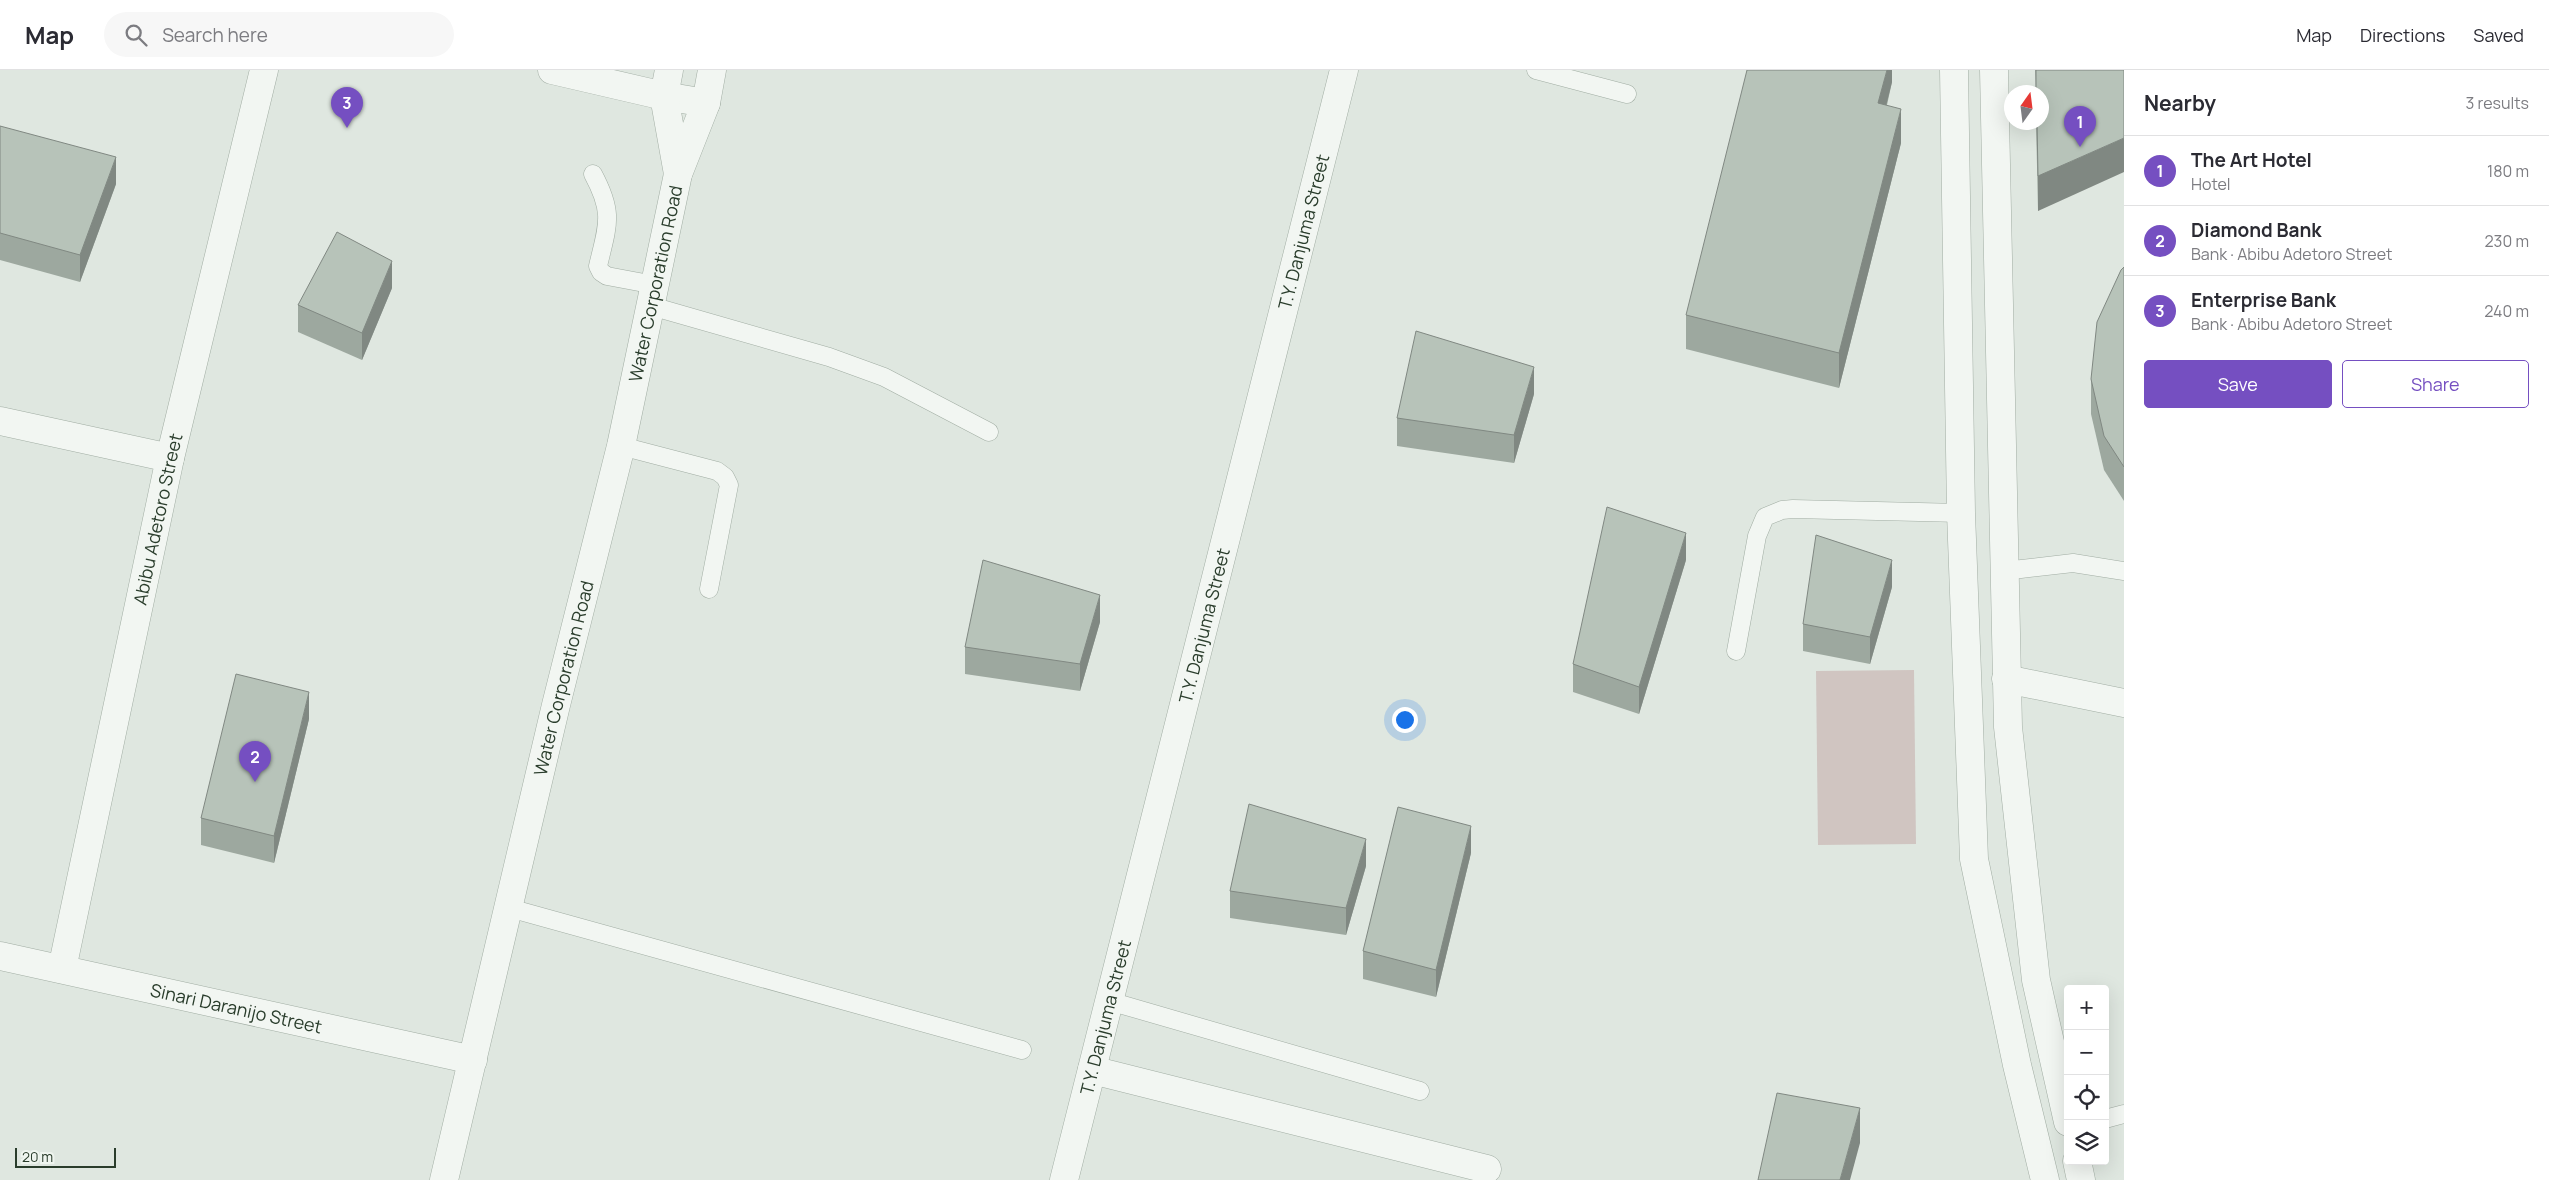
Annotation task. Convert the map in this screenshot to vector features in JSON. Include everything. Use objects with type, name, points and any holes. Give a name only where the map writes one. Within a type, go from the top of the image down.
[{"type":"street","name":"Abibu Adetoro Street","points":[[62,969],[170,458],[264,70]]},
{"type":"street","points":[[552,70],[667,83],[706,103]]},
{"type":"street","points":[[678,174],[706,103],[712,70]]},
{"type":"street","name":"T.Y. Danjuma Street","points":[[1064,1180],[1344,70]]},
{"type":"street","points":[[1954,70],[1961,513],[1974,859],[2016,1065],[2045,1180]]},
{"type":"street","points":[[1994,70],[2008,727],[2036,980],[2068,1120]]},
{"type":"street","points":[[667,83],[678,174]]},
{"type":"street","name":"Water Corporation Road","points":[[444,1180],[556,705],[620,446],[678,174]]},
{"type":"street","points":[[0,421],[170,458]]},
{"type":"street","points":[[2006,679],[2124,703]]},
{"type":"street","name":"Sinari Daranijo Street","points":[[0,956],[473,1060]]},
{"type":"street","points":[[1092,1070],[1487,1169]]},
{"type":"street","points":[[2078,1165],[2081,1180]]},
{"type":"lane","points":[[1538,70],[1627,94]]},
{"type":"lane","points":[[593,174],[605,196],[609,213],[598,266],[601,272],[607,276],[653,295],[874,374],[989,432]]},
{"type":"lane","points":[[620,446],[717,471],[726,477],[729,485],[708,588]]},
{"type":"lane","points":[[1736,651],[1757,536],[1765,517],[1782,510],[1793,509],[1961,513]]},
{"type":"lane","points":[[2004,571],[2073,563],[2124,571]]},
{"type":"lane","points":[[509,908],[1022,1050]]},
{"type":"lane","points":[[1109,1001],[1420,1091]]},
{"type":"lane","points":[[2109,1118],[2124,1114]]},
{"type":"shaded area","points":[[1914,670],[1916,844],[1818,845],[1816,671]]},
{"type":"building","points":[[1747,70],[1887,70],[1878,103],[1901,109],[1839,353],[1686,315]]},
{"type":"building","points":[[2036,70],[2124,70],[2124,138],[2038,176],[2037,130],[2049,130],[2049,85],[2036,85]]},
{"type":"building","points":[[0,126],[116,157],[80,255],[0,233]]},
{"type":"building","points":[[337,232],[392,261],[362,333],[298,305]]},
{"type":"building","points":[[2124,267],[2124,467],[2104,436],[2091,379],[2097,322]]},
{"type":"building","points":[[1416,331],[1534,367],[1514,435],[1397,418]]},
{"type":"building","points":[[1607,507],[1686,533],[1639,687],[1573,664]]},
{"type":"building","points":[[1816,535],[1892,560],[1870,637],[1803,624]]},
{"type":"building","points":[[983,560],[1100,595],[1080,664],[965,647]]},
{"type":"building","points":[[236,674],[309,692],[274,836],[201,818]]},
{"type":"building","points":[[1249,804],[1366,839],[1346,908],[1230,891]]},
{"type":"building","points":[[1398,807],[1471,826],[1436,970],[1363,951]]},
{"type":"building","points":[[1777,1093],[1860,1108],[1840,1180],[1758,1180]]},
{"type":"place","name":"Enterprise Bank","points":[[347,128]]},
{"type":"place","name":"The Art Hotel","points":[[2080,147]]},
{"type":"place","name":"Diamond Bank","points":[[255,782]]}]
